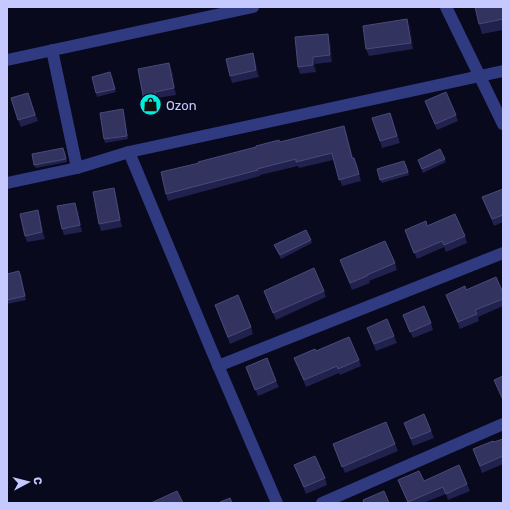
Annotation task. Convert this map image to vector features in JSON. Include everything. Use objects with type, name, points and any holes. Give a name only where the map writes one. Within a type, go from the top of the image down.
[{"type":"street","points":[[7,60],[200,13],[253,7]]},
{"type":"street","points":[[446,7],[503,124]]},
{"type":"street","points":[[52,50],[77,168]]},
{"type":"street","points":[[7,183],[77,168],[129,152],[503,70]]},
{"type":"street","points":[[129,152],[277,503]]},
{"type":"street","points":[[218,366],[503,254]]},
{"type":"street","points":[[322,503],[503,424]]},
{"type":"building","points":[[475,7],[503,7],[503,19],[479,24]]},
{"type":"building","points":[[407,19],[411,43],[366,49],[363,26]]},
{"type":"building","points":[[328,34],[330,55],[313,57],[313,65],[298,67],[295,37]]},
{"type":"building","points":[[253,53],[256,70],[230,76],[226,59]]},
{"type":"building","points":[[169,63],[174,88],[155,92],[157,103],[145,106],[138,69]]},
{"type":"building","points":[[110,72],[115,89],[96,93],[92,77]]},
{"type":"building","points":[[446,92],[456,115],[435,124],[425,101]]},
{"type":"building","points":[[28,93],[35,115],[18,120],[11,98]]},
{"type":"building","points":[[123,109],[127,136],[104,139],[100,113]]},
{"type":"building","points":[[390,113],[397,136],[380,141],[372,118]]},
{"type":"building","points":[[344,126],[352,158],[354,158],[359,174],[339,180],[332,153],[296,162],[296,159],[166,194],[161,172],[199,163],[198,162],[279,140],[280,142]]},
{"type":"building","points":[[63,148],[66,159],[34,165],[32,154]]},
{"type":"building","points":[[440,149],[445,159],[422,169],[418,160]]},
{"type":"building","points":[[404,161],[408,172],[380,180],[377,169]]},
{"type":"building","points":[[114,188],[120,220],[99,224],[93,192]]},
{"type":"building","points":[[503,189],[503,215],[492,219],[482,197]]},
{"type":"building","points":[[75,203],[80,225],[62,229],[57,206]]},
{"type":"building","points":[[38,210],[42,232],[25,236],[20,214]]},
{"type":"building","points":[[455,214],[465,236],[444,245],[442,241],[414,253],[405,230],[426,221],[427,226]]},
{"type":"building","points":[[306,230],[311,240],[280,255],[274,245]]},
{"type":"building","points":[[385,241],[395,263],[350,283],[340,260]]},
{"type":"building","points":[[314,268],[324,291],[273,313],[264,291]]},
{"type":"building","points":[[19,271],[25,296],[7,300],[7,274]]},
{"type":"building","points":[[496,277],[503,293],[503,299],[475,310],[477,314],[458,322],[446,295],[465,286],[466,290]]},
{"type":"building","points":[[238,295],[251,327],[228,337],[215,305]]},
{"type":"building","points":[[424,306],[431,323],[410,332],[403,315]]},
{"type":"building","points":[[387,319],[394,336],[374,344],[367,328]]},
{"type":"building","points":[[349,337],[359,360],[338,369],[337,366],[304,380],[294,358],[315,349],[316,351]]},
{"type":"building","points":[[267,358],[276,381],[255,390],[246,367]]},
{"type":"building","points":[[503,376],[503,400],[494,380]]},
{"type":"building","points":[[424,414],[431,431],[411,439],[404,423]]},
{"type":"building","points":[[386,422],[395,444],[342,467],[333,444]]},
{"type":"building","points":[[503,439],[503,456],[480,466],[473,449],[493,441]]},
{"type":"building","points":[[315,456],[325,478],[304,487],[294,465]]},
{"type":"building","points":[[459,465],[467,484],[446,494],[443,487],[408,502],[398,480],[419,471],[424,481]]},
{"type":"building","points":[[177,491],[183,503],[151,503]]},
{"type":"building","points":[[384,491],[389,503],[364,503],[363,500]]},
{"type":"building","points":[[230,498],[232,503],[218,503]]},
{"type":"place","name":"Ozon","points":[[151,105]]}]
